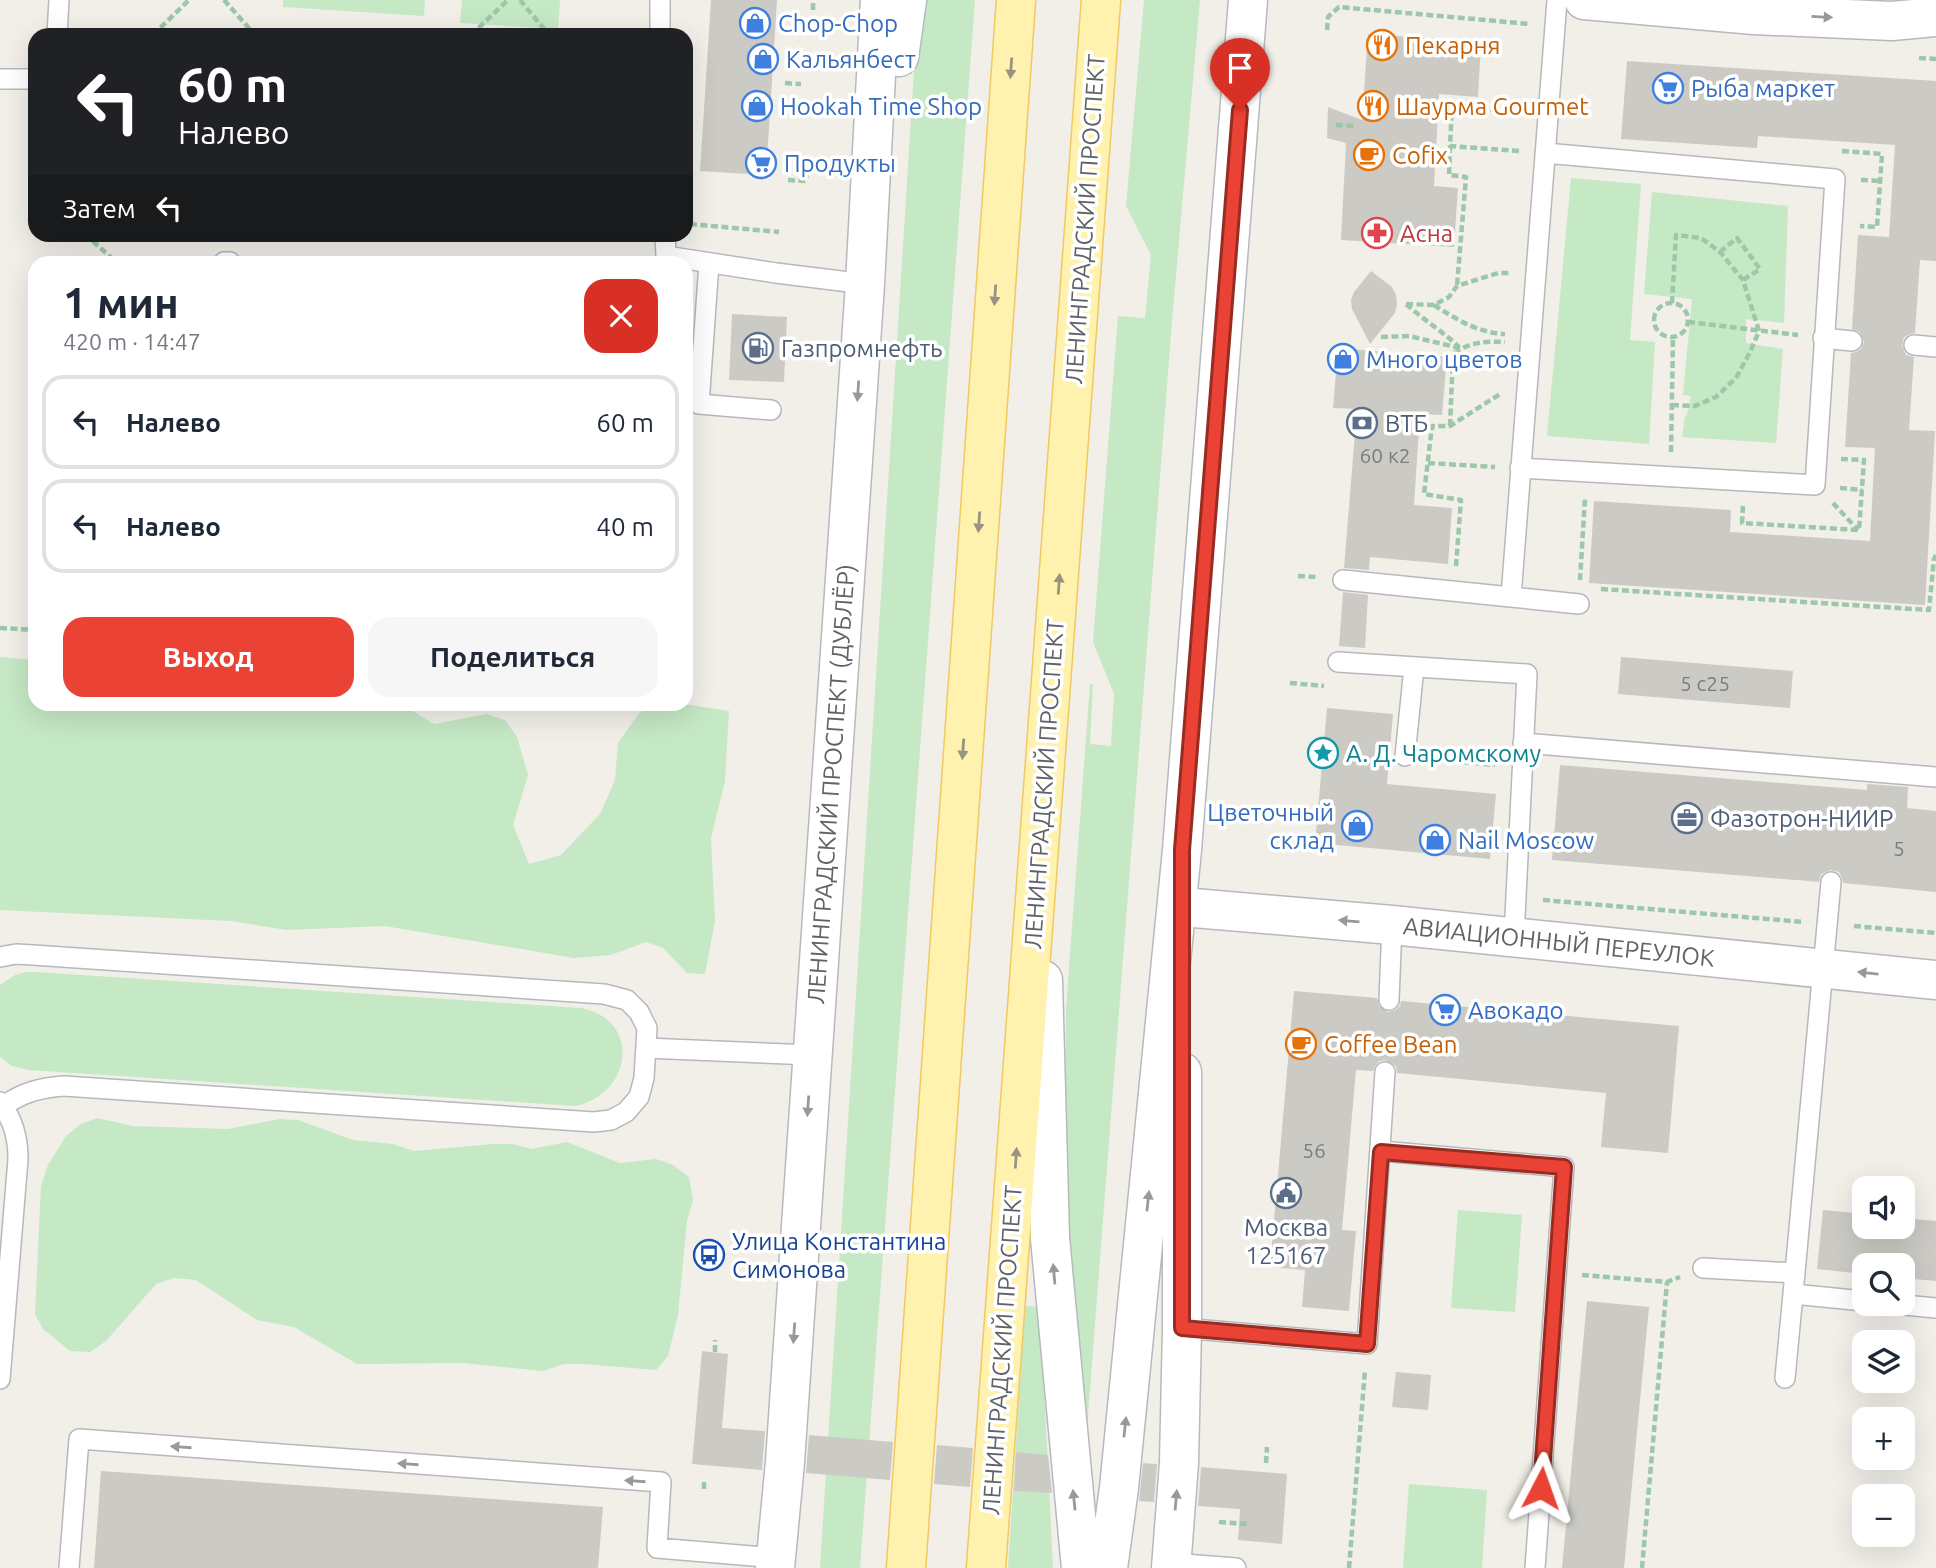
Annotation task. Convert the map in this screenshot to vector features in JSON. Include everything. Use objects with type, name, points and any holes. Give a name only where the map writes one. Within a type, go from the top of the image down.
[{"type":"main road","name":"ЛЕНИНГРАДСКИЙ ПРОСПЕКТ (ДУБЛЁР)","points":[[776,1563],[866,266],[880,0]]},
{"type":"main road","points":[[866,266],[907,0]]},
{"type":"main road","points":[[905,1568],[1016,0]]},
{"type":"main road","name":"ЛЕНИНГРАДСКИЙ ПРОСПЕКТ","points":[[986,1568],[1101,0]]},
{"type":"main road","points":[[1108,1568],[1119,1488],[1182,850],[1248,0]]},
{"type":"main road","points":[[1584,0],[1660,3],[1754,15],[1892,21],[1936,17]]},
{"type":"main road","points":[[1040,847],[1050,1238],[1081,1568]]},
{"type":"main road","points":[[1171,1565],[1179,1463],[1182,1328],[1182,850]]},
{"type":"main road","name":"АВИАЦИОННЫЙ ПЕРЕУЛОК","points":[[1182,907],[1392,925],[1936,980]]},
{"type":"lane","points":[[57,28],[59,0]]},
{"type":"lane","points":[[660,0],[660,28]]},
{"type":"lane","points":[[1511,597],[1557,0]]},
{"type":"lane","points":[[0,79],[28,79]]},
{"type":"lane","points":[[1520,468],[1815,485],[1835,179],[1545,153]]},
{"type":"lane","points":[[693,262],[866,266]]},
{"type":"lane","points":[[709,263],[699,404],[771,411]]},
{"type":"lane","points":[[1823,338],[1852,341]]},
{"type":"lane","points":[[1914,345],[1936,347]]},
{"type":"lane","points":[[1343,580],[1511,597],[1580,596]]},
{"type":"lane","points":[[1338,662],[1527,674],[1514,937]]},
{"type":"lane","points":[[1405,756],[1414,667]]},
{"type":"lane","points":[[1523,743],[1839,777],[1936,777]]},
{"type":"lane","points":[[1785,1378],[1831,882]]},
{"type":"lane","points":[[1389,1000],[1392,925]]},
{"type":"lane","points":[[0,957],[33,955],[604,994],[626,1000],[639,1012],[647,1028],[644,1078],[639,1097],[626,1112],[611,1120],[594,1122],[64,1086],[29,1091],[1,1104],[11,1118],[16,1132],[18,1159],[0,1379]]},
{"type":"lane","points":[[646,1048],[812,1055]]},
{"type":"lane","points":[[1182,1328],[1367,1344],[1385,1072]]},
{"type":"lane","points":[[1381,1152],[1564,1167],[1535,1568]]},
{"type":"lane","points":[[1703,1268],[1795,1273]]},
{"type":"lane","points":[[1793,1294],[1852,1300]]},
{"type":"lane","points":[[1915,1306],[1936,1308]]},
{"type":"lane","points":[[69,1568],[79,1439],[661,1482],[657,1548],[776,1563]]},
{"type":"lane","points":[[1171,1565],[1236,1568]]},
{"type":"path","points":[[160,28],[189,0]]},
{"type":"path","points":[[225,0],[249,28]]},
{"type":"path","points":[[478,28],[508,0]]},
{"type":"path","points":[[520,0],[544,28]]},
{"type":"path","points":[[813,0],[813,10]]},
{"type":"path","points":[[1327,30],[1328,17],[1339,7],[1360,8]]},
{"type":"path","points":[[785,83],[801,84]]},
{"type":"path","points":[[1434,305],[1449,297],[1457,286],[1466,177],[1449,175],[1452,107],[1548,114]]},
{"type":"path","points":[[1336,125],[1355,126]]},
{"type":"path","points":[[1450,146],[1545,153]]},
{"type":"path","points":[[788,180],[806,181],[807,170]]},
{"type":"path","points":[[693,225],[779,232]]},
{"type":"path","points":[[1672,303],[1676,235],[1700,238],[1720,252],[1743,280],[1759,331],[1736,378],[1717,397],[1695,406],[1672,405]]},
{"type":"path","points":[[1720,252],[1737,238],[1760,269],[1743,280]]},
{"type":"path","points":[[94,242],[109,256]]},
{"type":"path","points":[[1457,286],[1498,273],[1535,274]]},
{"type":"path","points":[[1667,303],[1672,303],[1678,304],[1686,311],[1688,323],[1684,332],[1668,337],[1658,331],[1654,321],[1658,310],[1667,303]]},
{"type":"path","points":[[1461,348],[1406,304],[1434,305],[1465,324],[1494,334],[1530,340]]},
{"type":"path","points":[[1688,323],[1823,338]]},
{"type":"path","points":[[1381,337],[1409,336],[1461,348]]},
{"type":"path","points":[[1671,477],[1673,337]]},
{"type":"path","points":[[1450,426],[1453,354],[1461,348],[1486,341],[1530,340]]},
{"type":"path","points":[[1454,591],[1461,500],[1424,494],[1432,426],[1450,426],[1528,376]]},
{"type":"path","points":[[1428,463],[1520,468]]},
{"type":"path","points":[[1586,473],[1580,596],[1929,610],[1936,555]]},
{"type":"path","points":[[1815,485],[1859,530]]},
{"type":"path","points":[[0,628],[28,629]]},
{"type":"path","points":[[1405,756],[1522,768]]},
{"type":"path","points":[[1516,898],[1936,933]]},
{"type":"path","points":[[1557,1273],[1667,1282],[1703,1268]]},
{"type":"path","points":[[1642,1568],[1667,1282]]},
{"type":"path","points":[[715,1340],[715,1352]]},
{"type":"path","points":[[1349,1568],[1367,1344]]},
{"type":"path","points":[[1266,1463],[1267,1447]]},
{"type":"path","points":[[704,1489],[705,1482]]},
{"type":"path","points":[[1219,1522],[1249,1524]]},
{"type":"green space","points":[[283,0],[425,0],[424,16],[283,7]]},
{"type":"green space","points":[[462,0],[560,0],[558,28],[460,23]]},
{"type":"green space","points":[[922,0],[975,0],[860,1568],[820,1568],[915,54]]},
{"type":"green space","points":[[1144,0],[1200,0],[1172,321],[1085,1454],[1065,1204],[1066,1009],[1090,684],[1093,684],[1090,744],[1111,746],[1114,694],[1093,642],[1118,316],[1145,318],[1151,255],[1126,206]]},
{"type":"green space","points":[[1571,178],[1641,184],[1630,340],[1655,342],[1649,444],[1547,436]]},
{"type":"green space","points":[[1652,192],[1788,206],[1784,323],[1746,319],[1746,343],[1783,349],[1776,443],[1682,437],[1691,396],[1683,395],[1692,299],[1644,294]]},
{"type":"green space","points":[[0,657],[28,659],[28,711],[413,711],[434,724],[487,714],[505,720],[517,737],[528,775],[513,825],[529,864],[561,855],[600,814],[615,780],[618,743],[640,712],[693,711],[693,705],[729,711],[725,781],[711,838],[715,921],[705,974],[687,973],[663,948],[646,942],[611,955],[574,958],[385,926],[287,930],[231,921],[0,910]]},
{"type":"green space","points":[[26,972],[581,1008],[601,1015],[614,1027],[621,1041],[622,1057],[618,1073],[608,1088],[594,1099],[575,1106],[29,1070],[12,1066],[0,1057],[0,985],[15,975]]},
{"type":"green space","points":[[97,1118],[133,1126],[228,1129],[280,1119],[298,1120],[353,1140],[393,1144],[414,1151],[493,1144],[513,1144],[531,1149],[567,1142],[620,1163],[656,1159],[673,1165],[689,1177],[693,1200],[687,1221],[678,1315],[668,1356],[656,1370],[584,1364],[564,1364],[543,1371],[463,1363],[357,1364],[294,1327],[257,1320],[196,1280],[174,1278],[156,1284],[106,1341],[90,1352],[70,1351],[43,1329],[35,1314],[41,1186],[48,1165],[66,1136],[79,1125]]},
{"type":"green space","points":[[1458,1210],[1522,1215],[1515,1312],[1451,1308]]},
{"type":"green space","points":[[1025,1306],[1040,1307],[1053,1568],[1008,1568]]},
{"type":"green space","points":[[1409,1484],[1487,1490],[1482,1568],[1403,1568]]},
{"type":"building","points":[[711,0],[777,0],[766,175],[700,171]]},
{"type":"building","points":[[1368,34],[1481,42],[1478,97],[1439,94],[1434,186],[1458,188],[1454,247],[1341,240],[1346,143],[1327,138],[1328,107],[1362,120]]},
{"type":"building","points":[[1627,61],[1936,81],[1936,261],[1920,260],[1915,333],[1904,337],[1902,345],[1906,355],[1914,357],[1909,430],[1935,431],[1925,605],[1589,583],[1594,501],[1731,510],[1730,532],[1870,541],[1875,448],[1845,447],[1851,353],[1861,349],[1864,342],[1860,332],[1852,329],[1858,235],[1889,237],[1895,145],[1758,136],[1757,148],[1621,139]]},
{"type":"building","points":[[1371,271],[1392,287],[1397,304],[1395,313],[1370,344],[1352,309],[1351,300]]},
{"type":"building","name":"Газпромнефть","points":[[732,314],[787,317],[784,382],[729,380]]},
{"type":"building","points":[[1338,348],[1447,357],[1442,415],[1420,414],[1414,505],[1452,508],[1448,564],[1370,557],[1369,570],[1344,568],[1357,409],[1333,408]]},
{"type":"building","points":[[1343,592],[1368,595],[1365,648],[1339,646]]},
{"type":"building","points":[[1621,657],[1793,671],[1790,708],[1618,694]]},
{"type":"building","points":[[1327,708],[1393,714],[1387,784],[1496,794],[1490,859],[1315,843]]},
{"type":"building","points":[[1560,765],[1867,790],[1867,784],[1908,787],[1907,808],[1936,811],[1936,892],[1843,883],[1839,872],[1831,870],[1821,874],[1819,882],[1552,860]]},
{"type":"building","points":[[1294,991],[1377,998],[1379,1006],[1388,1012],[1400,1006],[1401,1001],[1679,1026],[1668,1153],[1601,1147],[1606,1093],[1397,1073],[1396,1066],[1386,1060],[1379,1061],[1373,1071],[1356,1070],[1342,1230],[1356,1231],[1349,1311],[1302,1307],[1305,1270],[1270,1267]]},
{"type":"building","points":[[1823,1210],[1852,1213],[1852,1239],[1915,1239],[1915,1219],[1936,1221],[1936,1281],[1915,1279],[1915,1253],[1852,1253],[1852,1273],[1817,1269]]},
{"type":"building","points":[[1587,1301],[1649,1307],[1624,1568],[1562,1568]]},
{"type":"building","points":[[702,1351],[728,1354],[722,1428],[765,1431],[762,1470],[692,1464]]},
{"type":"building","points":[[1396,1372],[1431,1375],[1428,1410],[1392,1407]]},
{"type":"building","points":[[809,1435],[893,1442],[890,1480],[806,1473]]},
{"type":"building","points":[[937,1445],[973,1448],[970,1487],[934,1484]]},
{"type":"building","points":[[1016,1452],[1048,1455],[1052,1493],[1014,1491]]},
{"type":"building","points":[[1143,1463],[1157,1464],[1154,1502],[1139,1501]]},
{"type":"building","points":[[1201,1467],[1287,1474],[1282,1544],[1238,1540],[1240,1509],[1198,1506]]},
{"type":"building","points":[[101,1471],[603,1507],[598,1568],[94,1568]]},
{"type":"place","name":"Chop-Chop","points":[[755,23]]},
{"type":"place","name":"Пекарня","points":[[1382,45]]},
{"type":"place","name":"Кальянбест","points":[[763,59]]},
{"type":"place","name":"Рыба маркет","points":[[1668,88]]},
{"type":"place","name":"Hookah Time Shop","points":[[757,106]]},
{"type":"place","name":"Шаурма Gourmet","points":[[1373,106]]},
{"type":"place","name":"Cofix","points":[[1369,155]]},
{"type":"place","name":"Продукты","points":[[761,163]]},
{"type":"place","name":"Асна","points":[[1377,233]]},
{"type":"place","name":"Газпромнефть","points":[[758,348]]},
{"type":"place","name":"Много цветов","points":[[1343,359]]},
{"type":"place","name":"ВТБ","points":[[1362,423]]},
{"type":"place","name":"А. Д. Чаромскому","points":[[1323,753]]},
{"type":"place","name":"Фазотрон-НИИР","points":[[1687,818]]},
{"type":"place","name":"Цветочный склад","points":[[1357,826]]},
{"type":"place","name":"Nail Moscow","points":[[1435,840]]},
{"type":"place","name":"Авокадо","points":[[1445,1010]]},
{"type":"place","name":"Coffee Bean","points":[[1301,1044]]},
{"type":"place","name":"Москва 125167","points":[[1286,1193]]},
{"type":"place","name":"Улица Константина Симонова","points":[[709,1255]]},
{"type":"route","points":[[1240,110],[1182,850],[1182,1328],[1367,1344],[1381,1152],[1564,1167],[1541,1488]]}]
